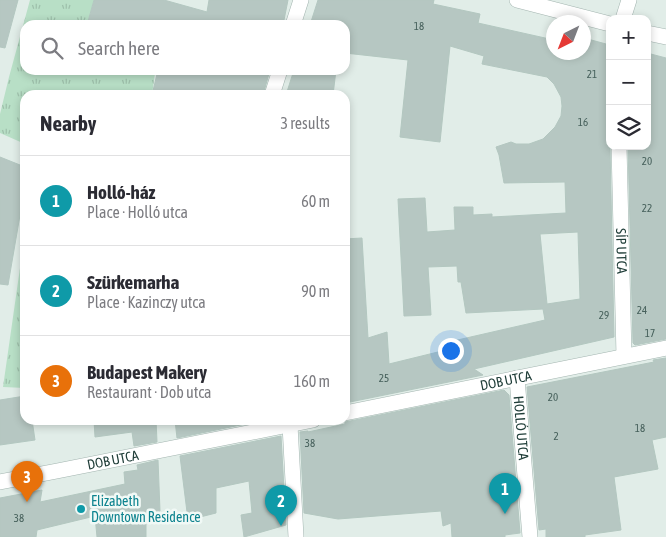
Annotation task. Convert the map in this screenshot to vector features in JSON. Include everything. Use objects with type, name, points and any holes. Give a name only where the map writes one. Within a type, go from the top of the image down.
[{"type":"street","points":[[295,20],[301,0]]},
{"type":"street","points":[[517,0],[606,23]]},
{"type":"street","points":[[624,15],[629,0]]},
{"type":"street","points":[[651,33],[666,37]]},
{"type":"street","points":[[274,90],[278,75]]},
{"type":"street","name":"SÍP UTCA","points":[[619,150],[624,356]]},
{"type":"street","name":"DOB UTCA","points":[[350,413],[666,348]]},
{"type":"street","name":"HOLLÓ UTCA","points":[[518,378],[530,537]]},
{"type":"street","name":"DOB UTCA","points":[[0,482],[275,425]]},
{"type":"street","points":[[289,425],[296,537]]},
{"type":"green space","points":[[30,0],[94,0],[88,20],[25,20]]},
{"type":"green space","points":[[20,37],[20,75],[155,75],[153,90],[20,90],[20,142],[0,133],[0,114]]},
{"type":"green space","points":[[20,268],[20,388],[3,387]]},
{"type":"building","points":[[0,0],[18,0],[5,48],[0,47]]},
{"type":"building","points":[[94,0],[164,0],[207,12],[209,0],[288,0],[284,20],[88,20]]},
{"type":"building","points":[[318,0],[434,0],[433,4],[480,14],[478,23],[546,38],[546,60],[591,60],[591,40],[606,44],[606,150],[610,150],[614,337],[474,369],[483,375],[350,402],[350,239],[362,238],[368,338],[387,332],[389,364],[442,351],[440,344],[545,320],[543,309],[466,313],[461,282],[458,282],[457,266],[428,267],[431,315],[404,316],[398,199],[425,198],[427,232],[455,230],[454,207],[473,207],[473,215],[492,214],[492,217],[566,213],[565,182],[504,183],[496,147],[511,142],[529,144],[543,139],[555,127],[561,116],[561,97],[554,84],[547,77],[482,64],[484,56],[450,46],[440,142],[400,137],[408,60],[350,54],[350,20],[312,20]],"holes":[[[578,232],[580,299],[547,304],[540,234]]]},
{"type":"building","points":[[651,54],[666,58],[666,339],[635,345],[633,343],[628,150],[651,150]]},
{"type":"building","points":[[157,75],[269,75],[264,90],[153,90]]},
{"type":"building","points":[[292,75],[335,75],[334,90],[288,90]]},
{"type":"building","points":[[0,157],[20,165],[20,215],[8,285],[0,284]]},
{"type":"building","points":[[666,358],[666,437],[652,440],[658,469],[614,477],[621,530],[585,535],[585,537],[546,537],[546,529],[539,530],[527,387]]},
{"type":"building","points":[[504,390],[509,395],[520,533],[505,535],[505,537],[452,537],[451,523],[443,526],[441,511],[338,519],[304,513],[300,432],[350,425],[350,421]]},
{"type":"building","points":[[20,397],[20,425],[33,425],[35,440],[0,445],[0,400]]},
{"type":"building","points":[[94,425],[156,425],[157,442],[134,446],[132,432],[95,437]]},
{"type":"building","points":[[176,425],[241,425],[177,438]]},
{"type":"building","points":[[281,436],[286,525],[244,537],[241,515],[252,513],[249,481],[216,488],[216,513],[188,520],[180,456]]},
{"type":"building","points":[[158,460],[160,511],[146,511],[146,537],[97,537],[95,516],[37,530],[36,537],[0,537],[0,498],[42,490],[40,502],[125,484],[124,472],[138,470],[137,465]]},
{"type":"place","name":"Budapest Makery","points":[[27,502]]},
{"type":"place","name":"Elizabeth Downtown Residence","points":[[81,509]]},
{"type":"place","name":"Holló-ház","points":[[505,514]]},
{"type":"place","name":"Szürkemarha","points":[[281,526]]}]
